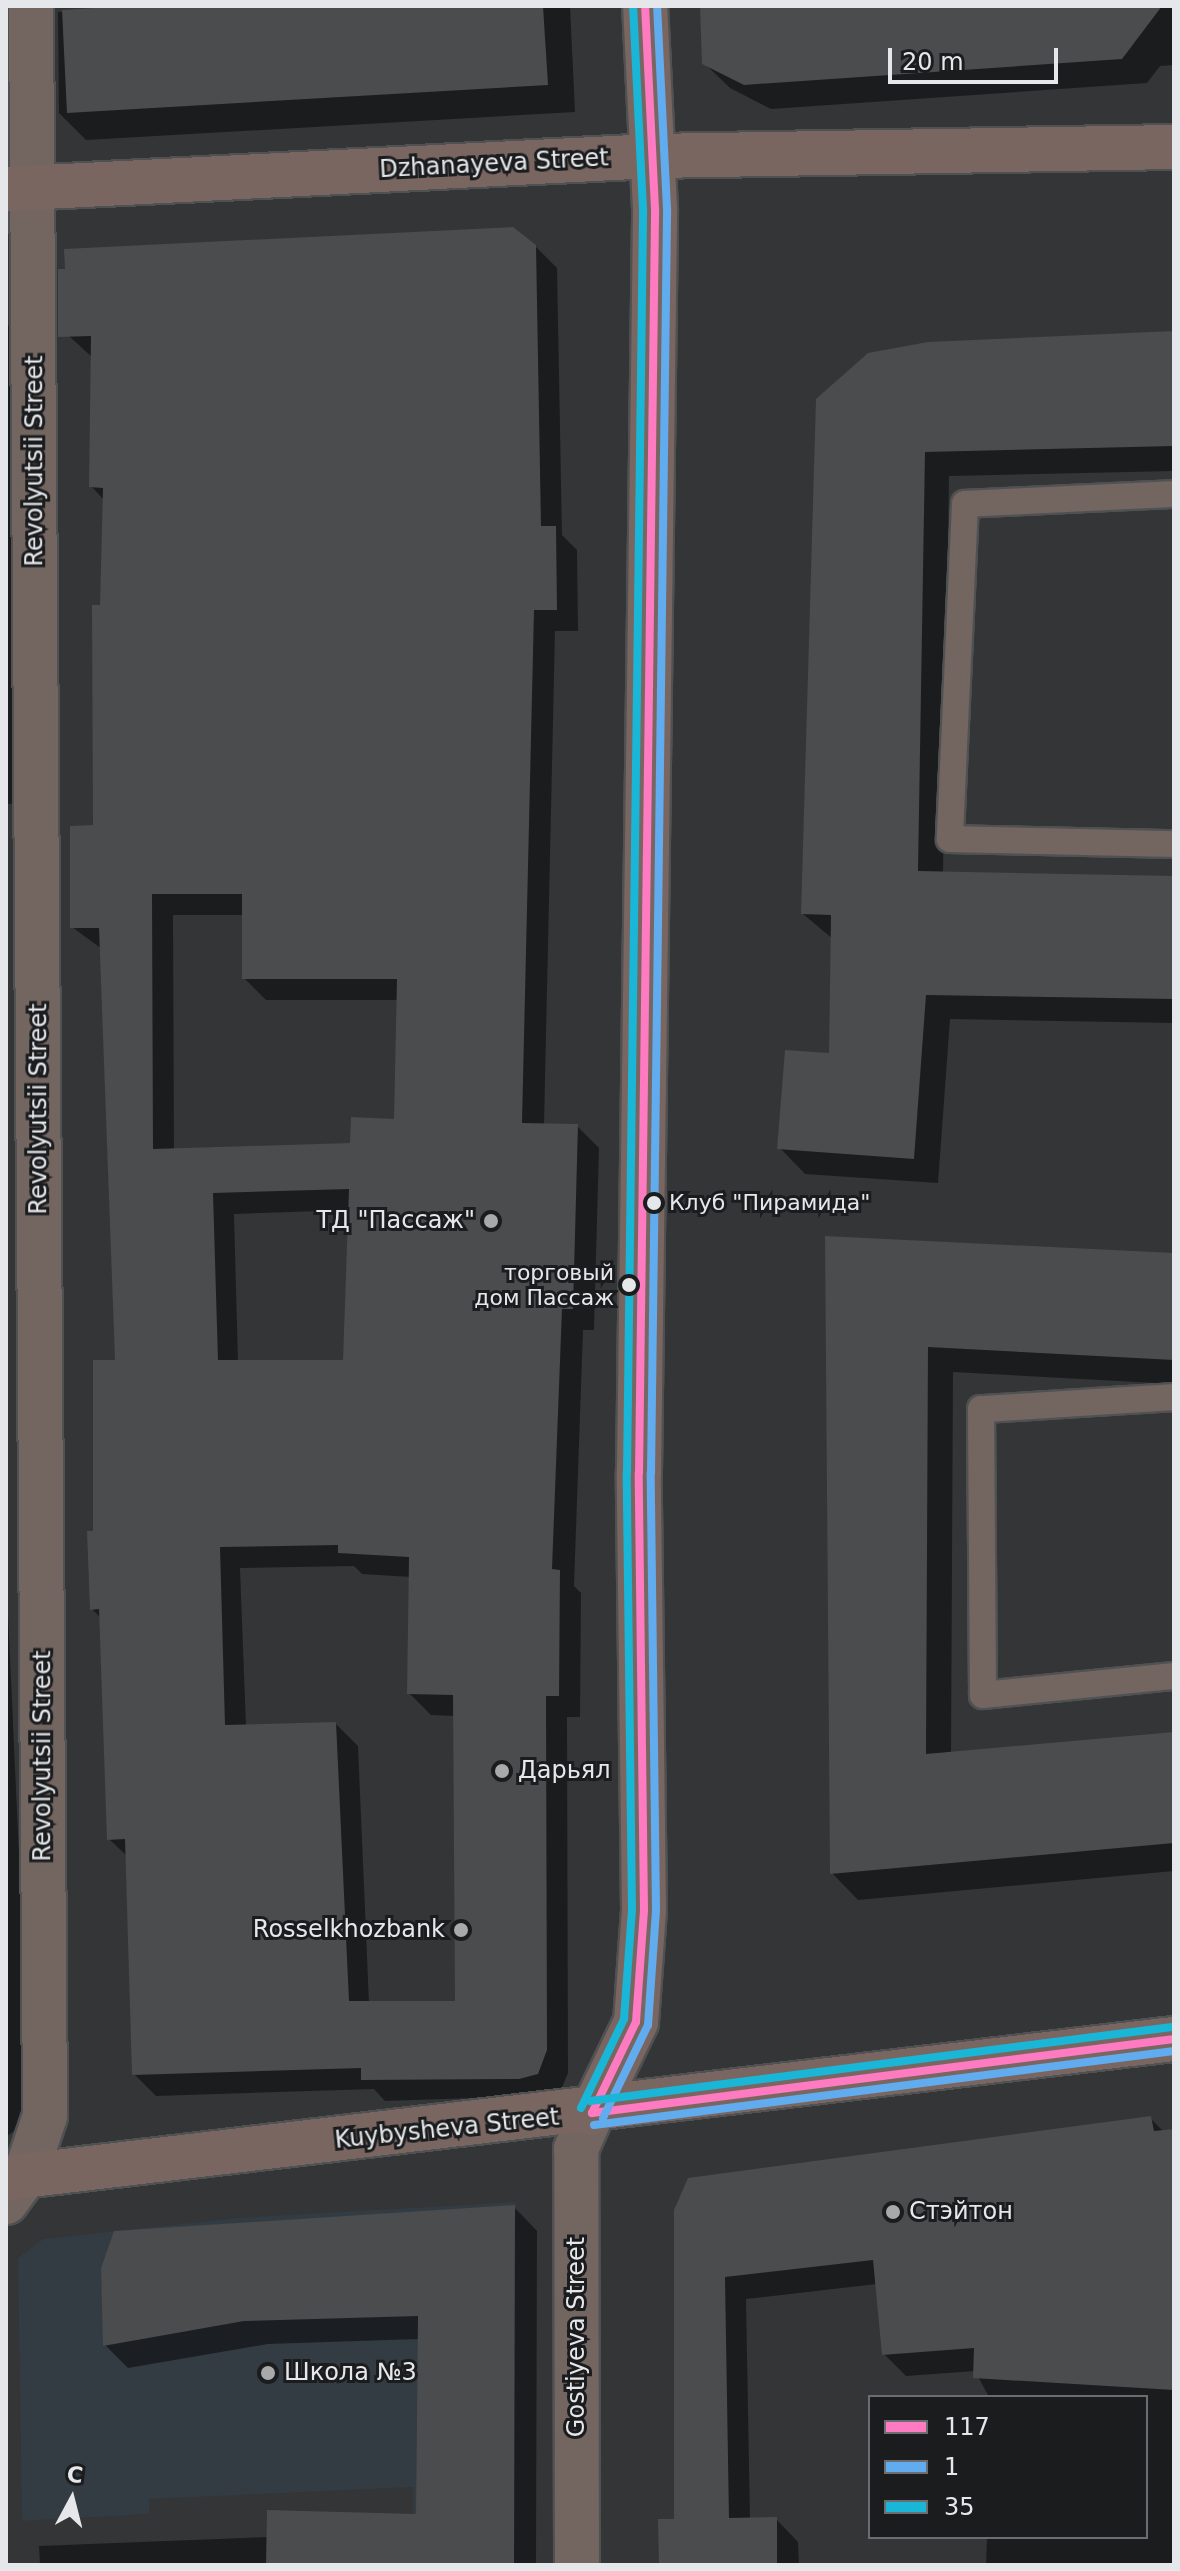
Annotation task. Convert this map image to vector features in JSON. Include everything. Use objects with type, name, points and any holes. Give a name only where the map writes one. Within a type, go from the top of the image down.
[{"type":"street","name":"Revolyutsii Street","points":[[12,2185],[45,2116],[21,188],[31,6]]},
{"type":"street","points":[[592,2113],[636,2022],[643,1962],[639,1473],[651,939],[653,156],[645,6]]},
{"type":"street","name":"Dzhanayeva Street","points":[[21,188],[653,156],[1174,147]]},
{"type":"street","name":"Kuybysheva Street","points":[[12,2185],[1174,2039]]},
{"type":"street","name":"Gostiyeva Street","points":[[577,2565],[576,2149],[592,2113]]},
{"type":"lane","points":[[1174,494],[965,504],[950,839],[1174,844]]},
{"type":"lane","points":[[1174,1397],[981,1409],[983,1695],[1174,1676]]},
{"type":"shaded area","name":"Школа №3","points":[[516,2202],[515,2565],[414,2565],[413,2487],[149,2499],[149,2514],[22,2521],[18,2258],[43,2239],[237,2218]]},
{"type":"building","points":[[127,6],[543,6],[548,85],[67,113],[62,10]]},
{"type":"building","points":[[700,6],[1162,6],[1122,59],[744,85],[702,64]]},
{"type":"building","points":[[513,227],[536,245],[541,526],[556,526],[557,610],[534,610],[522,1123],[578,1124],[573,1309],[562,1309],[552,1569],[560,1570],[559,1696],[546,1696],[547,2050],[538,2074],[519,2079],[361,2080],[361,2068],[132,2075],[125,1839],[107,1840],[99,1609],[90,1610],[87,1531],[93,1531],[93,1360],[115,1360],[99,928],[70,928],[70,826],[93,825],[92,605],[100,605],[103,488],[89,487],[91,336],[58,337],[58,269],[65,269],[64,249]],"holes":[[[152,894],[242,894],[242,979],[397,979],[394,1119],[351,1117],[350,1143],[153,1149]],[[349,1189],[343,1360],[218,1360],[213,1193]],[[338,1545],[338,1553],[409,1557],[407,1694],[453,1695],[455,2001],[349,2001],[336,1722],[225,1725],[220,1547]]]},
{"type":"building","points":[[1174,331],[1174,446],[925,452],[918,871],[1174,876],[1174,999],[926,995],[914,1159],[777,1149],[785,1050],[829,1053],[831,915],[801,914],[816,399],[868,353],[928,342]]},
{"type":"building","points":[[825,1236],[1174,1253],[1174,1360],[928,1347],[926,1754],[1174,1732],[1174,1843],[830,1874]]},
{"type":"building","points":[[1151,2116],[1154,2131],[1174,2129],[1174,2390],[973,2378],[974,2348],[882,2355],[873,2260],[725,2277],[729,2518],[777,2517],[777,2565],[659,2565],[658,2519],[674,2519],[674,2210],[688,2178]]},
{"type":"building","points":[[515,2205],[514,2565],[266,2565],[267,2510],[416,2514],[418,2316],[244,2321],[103,2346],[101,2268],[114,2231]]},
{"type":"transit line","name":"117","points":[[592,2113],[636,2022],[644,1910],[639,1473],[655,209],[645,6]]},
{"type":"transit line","name":"1","points":[[603,2118],[648,2025],[656,1910],[651,1473],[667,209],[657,6]]},
{"type":"transit line","name":"35","points":[[581,2108],[624,2019],[632,1910],[627,1473],[643,209],[633,7]]},
{"type":"transit line","name":"35","points":[[590,2101],[1172,2027]]},
{"type":"transit line","name":"117","points":[[592,2113],[1174,2039]]},
{"type":"transit line","name":"1","points":[[594,2125],[1174,2051]]},
{"type":"place","name":"Клуб \"Пирамида\"","points":[[654,1203]]},
{"type":"place","name":"ТД \"Пассаж\"","points":[[491,1221]]},
{"type":"place","name":"торговый дом Пассаж","points":[[629,1285]]},
{"type":"place","name":"Дарьял","points":[[502,1771]]},
{"type":"place","name":"Rosselkhozbank","points":[[461,1930]]},
{"type":"place","name":"Стэйтон","points":[[893,2212]]},
{"type":"place","name":"Школа №3","points":[[268,2373]]}]
